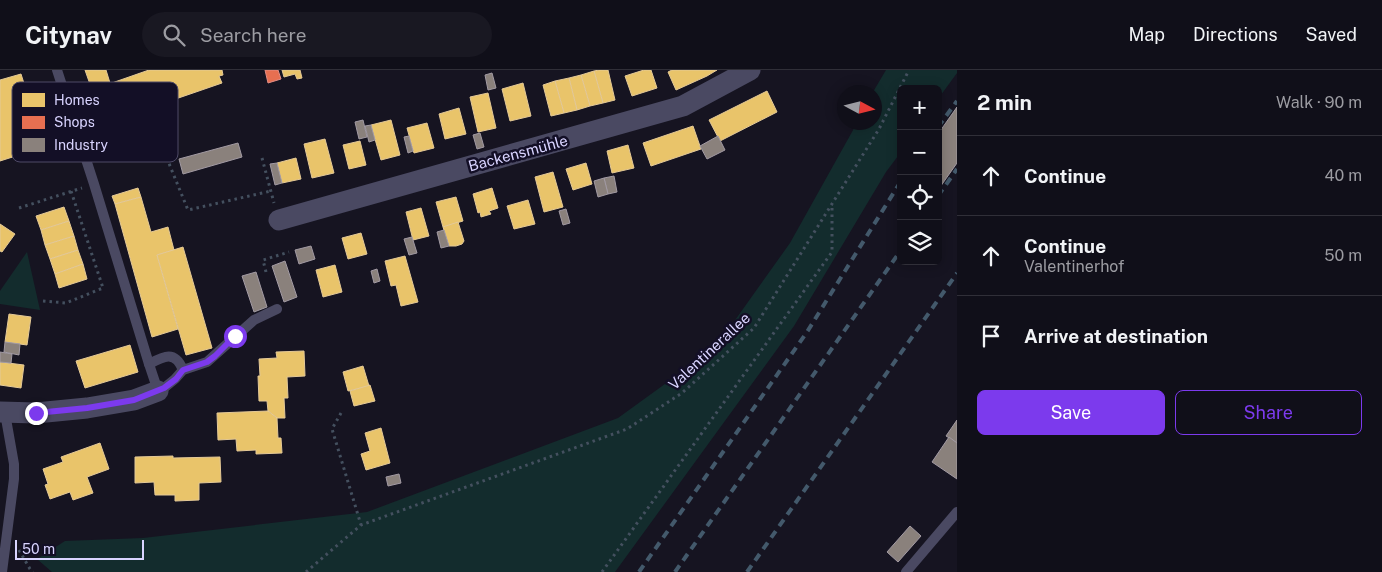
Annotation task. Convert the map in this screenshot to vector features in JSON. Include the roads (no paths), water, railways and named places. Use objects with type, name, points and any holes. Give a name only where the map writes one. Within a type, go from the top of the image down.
[{"type":"street","name":"Backensmühle","points":[[279,220],[682,106],[750,70]]},
{"type":"street","points":[[2,413],[36,413],[87,408],[134,400],[158,391]]},
{"type":"lane","points":[[56,70],[60,82]]},
{"type":"lane","points":[[87,162],[158,391],[176,379],[183,370],[207,362],[254,320],[277,309]]},
{"type":"lane","points":[[149,364],[162,357],[172,356],[180,362],[183,370]]},
{"type":"lane","points":[[2,413],[14,464],[14,479],[2,572]]},
{"type":"lane","points":[[906,572],[957,512]]},
{"type":"railway","points":[[942,122],[957,101]]},
{"type":"railway","points":[[942,190],[957,169]]},
{"type":"railway","points":[[639,572],[807,332],[897,187]]},
{"type":"railway","points":[[675,572],[897,256]]},
{"type":"railway","points":[[747,572],[957,273]]}]
